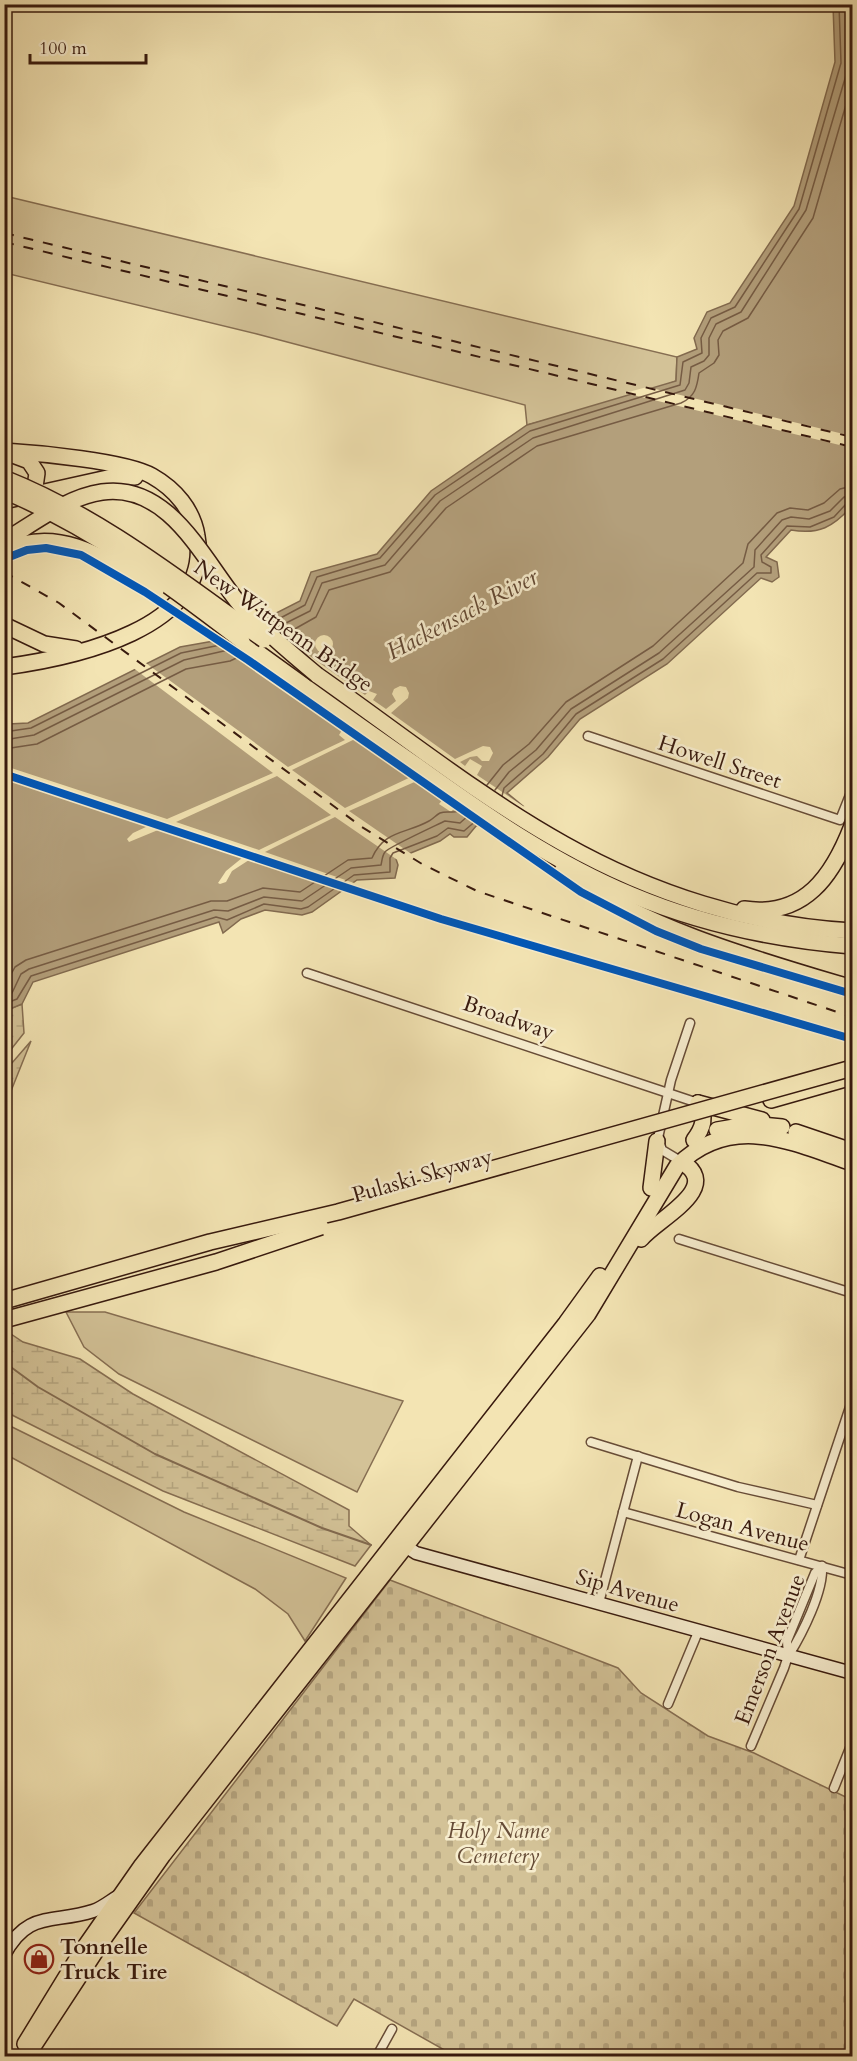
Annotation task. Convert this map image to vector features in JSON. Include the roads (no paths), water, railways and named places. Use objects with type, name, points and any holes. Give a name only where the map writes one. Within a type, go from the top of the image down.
[{"type":"highway","points":[[4,452],[134,470],[152,476],[172,490],[189,512],[196,532],[198,561],[189,589],[176,606],[160,618],[91,648],[62,657],[4,666]]},
{"type":"highway","points":[[4,452],[26,459],[35,468],[38,476],[31,492],[5,501]]},
{"type":"highway","points":[[5,501],[123,476],[145,479],[172,490]]},
{"type":"highway","name":"New Wittpenn Bridge","points":[[4,478],[57,501],[106,530],[317,675],[524,830]]},
{"type":"highway","name":"New Wittpenn Bridge","points":[[4,491],[53,513],[100,541],[488,816],[524,830]]},
{"type":"highway","points":[[4,541],[71,502],[92,494],[116,491],[146,499],[173,518],[250,615],[317,675]]},
{"type":"highway","points":[[4,551],[38,541],[61,542],[82,547],[242,641]]},
{"type":"highway","points":[[4,624],[50,646],[91,648]]},
{"type":"highway","points":[[488,816],[517,842],[564,873],[636,914],[714,946],[852,988]]},
{"type":"highway","points":[[701,902],[756,910],[790,904],[808,894],[823,881],[836,864],[845,844],[846,823]]},
{"type":"highway","points":[[524,830],[612,869],[726,911],[767,920],[852,932]]},
{"type":"highway","points":[[524,830],[603,882],[675,911],[739,928],[852,946]]},
{"type":"highway","points":[[814,940],[852,941]]},
{"type":"highway","name":"Pulaski Skyway","points":[[4,1301],[210,1242],[338,1212],[852,1068]]},
{"type":"highway","name":"Pulaski Skyway","points":[[4,1320],[216,1262],[352,1218],[852,1077]]},
{"type":"highway","points":[[698,1103],[757,1118],[852,1151]]},
{"type":"highway","points":[[27,2056],[105,1936],[163,1855],[587,1295],[651,1188],[694,1140],[704,1122],[698,1103]]},
{"type":"highway","points":[[694,1140],[718,1130],[739,1125],[759,1124],[782,1127]]},
{"type":"highway","points":[[20,2056],[51,1999],[121,1895],[401,1543],[578,1327],[618,1266],[677,1159],[720,1139],[756,1135],[784,1139],[852,1162]]},
{"type":"highway","points":[[651,1188],[657,1141]]},
{"type":"highway","points":[[618,1266],[651,1226],[692,1195],[696,1177],[690,1168],[677,1159]]},
{"type":"street","name":"Howell Street","points":[[588,736],[846,823]]},
{"type":"street","points":[[846,823],[852,790]]},
{"type":"street","name":"Broadway","points":[[307,973],[698,1103]]},
{"type":"street","points":[[677,1159],[660,1148],[657,1141],[668,1094],[690,1023]]},
{"type":"street","points":[[679,1239],[852,1293]]},
{"type":"street","points":[[799,1560],[852,1401]]},
{"type":"street","points":[[591,1442],[738,1487],[817,1506]]},
{"type":"street","points":[[599,1603],[638,1456]]},
{"type":"street","name":"Logan Avenue","points":[[623,1512],[852,1575]]},
{"type":"street","name":"Sip Avenue","points":[[401,1543],[416,1553],[852,1673]]},
{"type":"street","name":"Emerson Avenue","points":[[751,1746],[788,1656],[787,1641],[816,1573],[822,1566]]},
{"type":"street","points":[[668,1704],[698,1632]]},
{"type":"street","points":[[834,1788],[852,1743]]},
{"type":"street","points":[[4,1955],[16,1936],[29,1925],[92,1911],[121,1895]]},
{"type":"street","points":[[377,2056],[392,2029]]},
{"type":"water","name":"Hackensack River","points":[[833,5],[852,5],[852,506],[825,528],[810,531],[791,530],[766,557],[777,562],[779,577],[772,582],[761,578],[667,664],[580,719],[548,757],[507,793],[523,806],[476,826],[467,837],[454,837],[450,834],[440,841],[396,859],[398,865],[395,878],[357,880],[312,912],[302,915],[265,910],[241,919],[223,933],[219,922],[33,982],[22,1004],[5,1011],[4,728],[8,724],[28,723],[180,647],[225,639],[300,601],[311,572],[377,554],[431,491],[527,425],[676,381],[677,357],[697,349],[694,338],[707,312],[730,303],[794,206],[835,62]]},
{"type":"waterway","points":[[4,1362],[38,1387],[155,1454],[322,1528],[371,1545]]},
{"type":"railway","points":[[4,233],[852,437]]},
{"type":"railway","points":[[4,242],[852,447]]},
{"type":"railway","points":[[4,572],[59,603],[362,827],[422,864],[477,891],[852,1017]]},
{"type":"railway","points":[[4,774],[441,919],[852,1039]]},
{"type":"place","name":"Tonnelle Truck Tire","points":[[39,1959]]},
{"type":"park label","name":"Holy Name Cemetery","points":[[498,1842]]}]
